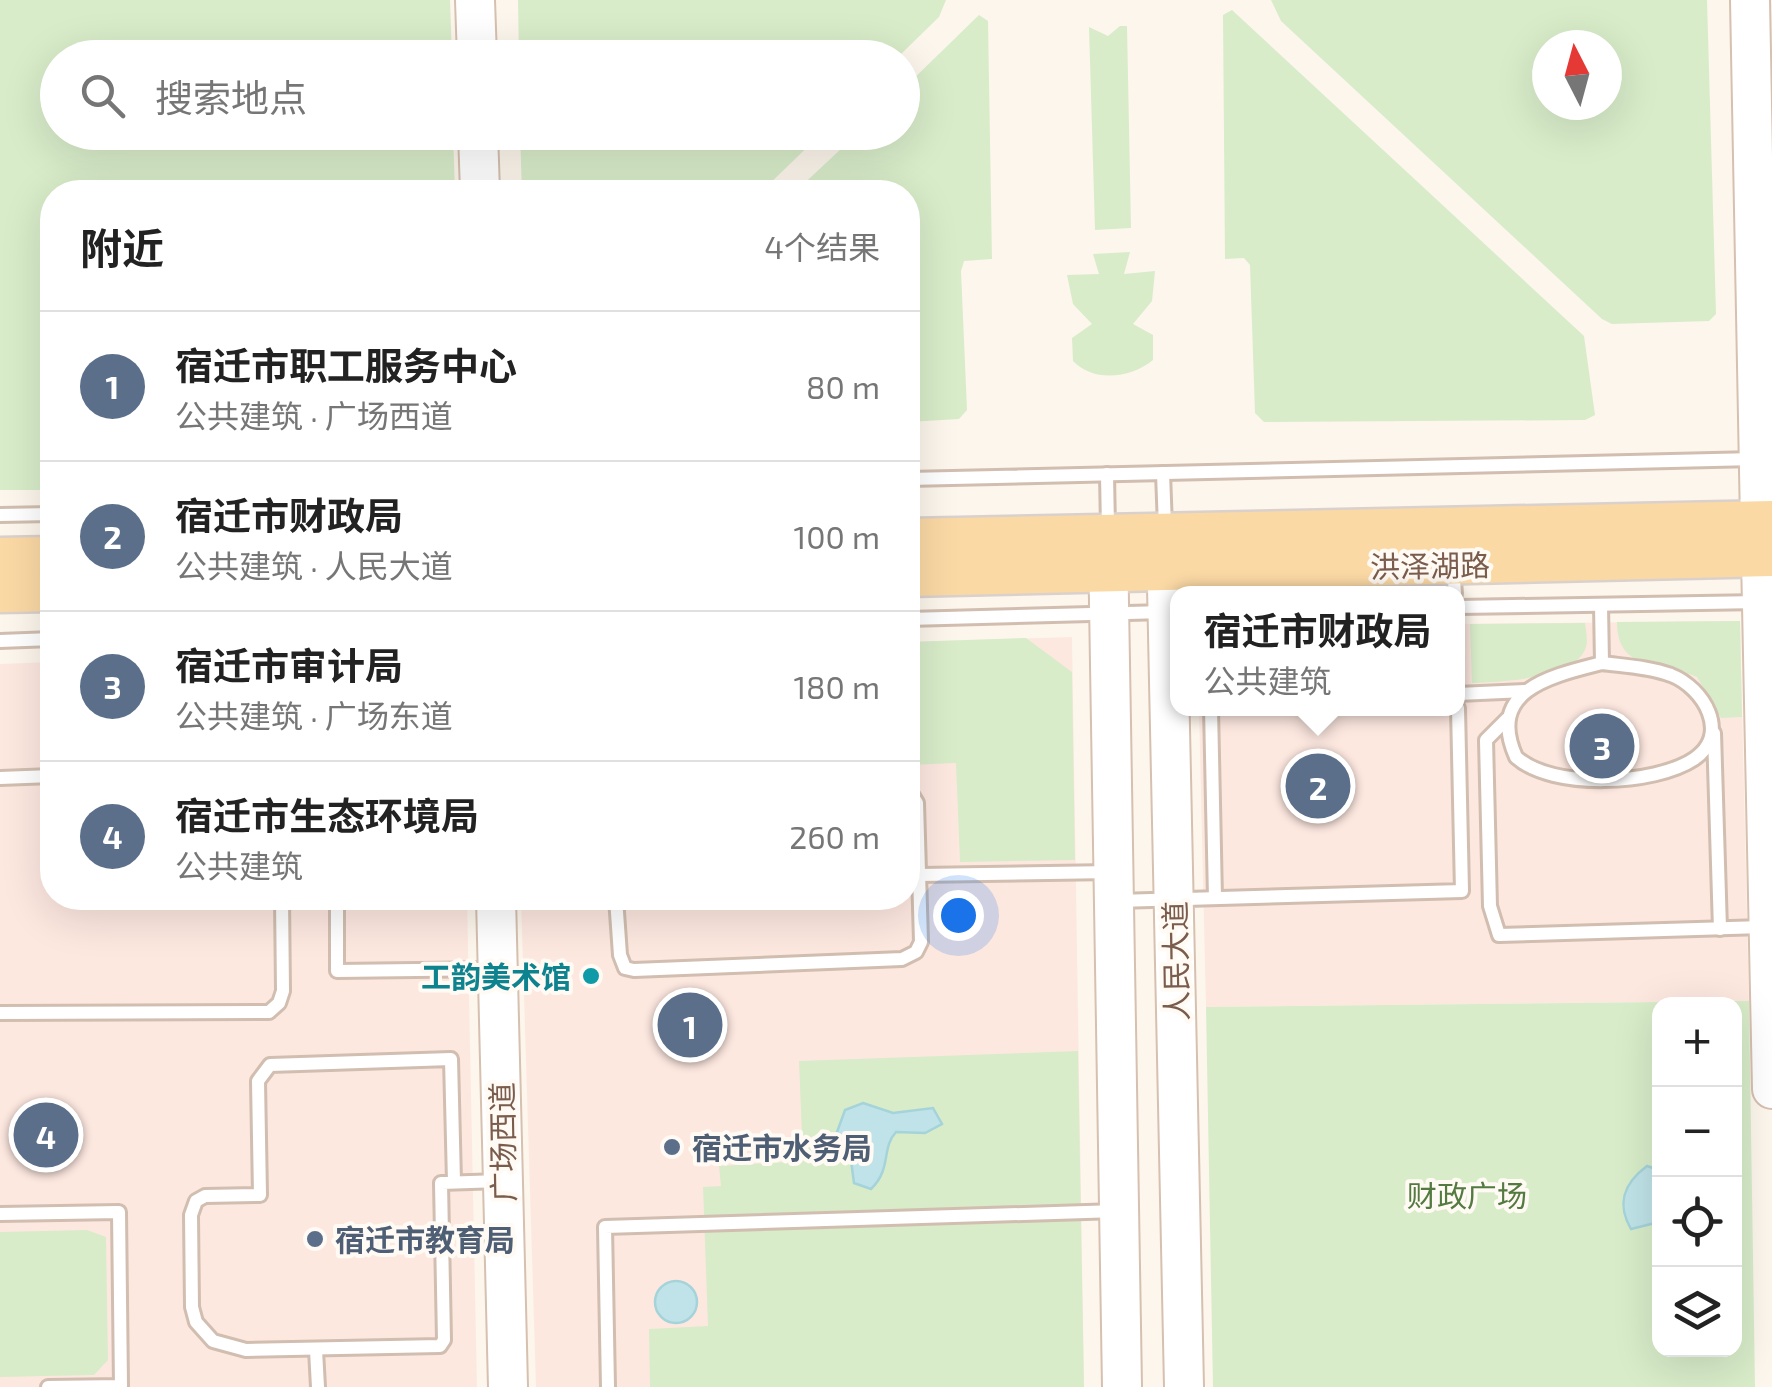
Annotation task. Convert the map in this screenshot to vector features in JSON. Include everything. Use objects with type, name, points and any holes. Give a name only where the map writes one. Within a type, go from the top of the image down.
[{"type":"main road","name":"洪泽湖路","points":[[920,540],[1108,554],[1766,539]]},
{"type":"main road","name":"洪泽湖路","points":[[1166,553],[1454,579],[1766,539]]},
{"type":"main road","name":"洪泽湖路","points":[[920,575],[1108,554]]},
{"type":"main road","points":[[0,558],[40,557]]},
{"type":"main road","points":[[0,592],[40,591]]},
{"type":"street","points":[[475,0],[476,40]]},
{"type":"street","points":[[1750,0],[1765,459],[1772,1089]]},
{"type":"street","points":[[479,150],[480,180]]},
{"type":"street","name":"人民大道","points":[[1166,553],[1170,587]]},
{"type":"street","name":"人民大道","points":[[1108,554],[1122,1387]]},
{"type":"street","name":"人民大道","points":[[1173,716],[1173,900],[1184,1387]]},
{"type":"street","name":"广场西道","points":[[496,910],[508,1387]]},
{"type":"lane","points":[[920,479],[1765,459]]},
{"type":"lane","points":[[1164,473],[1166,553]]},
{"type":"lane","points":[[1107,474],[1108,554]]},
{"type":"lane","points":[[0,515],[40,514]]},
{"type":"lane","points":[[1465,607],[1767,602]]},
{"type":"lane","points":[[1600,604],[1602,663]]},
{"type":"lane","points":[[920,620],[1170,612]]},
{"type":"lane","points":[[0,641],[40,640]]},
{"type":"lane","points":[[1720,929],[1714,730],[1711,716],[1690,685],[1645,668],[1602,663],[1560,674],[1514,702],[1507,719],[1486,740],[1490,906],[1499,935],[1720,929],[1769,945]]},
{"type":"lane","points":[[1465,694],[1528,691]]},
{"type":"lane","points":[[1211,716],[1215,898]]},
{"type":"lane","points":[[920,876],[1114,886],[1173,900],[1462,891],[1458,716]]},
{"type":"lane","points":[[1507,719],[1516,757],[1540,774],[1570,780],[1636,776],[1680,766],[1696,757],[1714,730]]},
{"type":"lane","points":[[0,778],[40,776]]},
{"type":"lane","points":[[617,910],[620,955],[625,968],[634,970],[902,959],[916,952],[921,942],[920,909]]},
{"type":"lane","points":[[0,1013],[269,1012],[283,996],[282,910]]},
{"type":"lane","points":[[337,910],[338,971],[498,969]]},
{"type":"lane","points":[[454,1182],[451,1059],[270,1065],[260,1074],[260,1195],[205,1196],[196,1201],[189,1225],[192,1307],[203,1333],[232,1348],[440,1346],[444,1340],[442,1182],[454,1182],[503,1182]]},
{"type":"lane","points":[[608,1387],[605,1227],[1119,1211]]},
{"type":"lane","points":[[0,1214],[119,1212],[121,1386],[48,1387]]},
{"type":"lane","points":[[316,1350],[318,1387]]},
{"type":"shaded area","points":[[1740,621],[1749,1001],[1742,1001],[1742,997],[1652,997],[1652,1002],[1206,1007],[1199,716],[1465,716],[1465,624]]},
{"type":"shaded area","points":[[1072,637],[1084,1387],[536,1387],[521,910],[920,910],[920,642]]},
{"type":"shaded area","points":[[40,662],[40,910],[467,910],[477,1387],[0,1387],[0,664]]},
{"type":"green space","points":[[0,0],[450,0],[451,40],[40,40],[40,150],[454,150],[455,180],[40,180],[40,490],[0,490]]},
{"type":"green space","points":[[518,0],[946,0],[939,17],[915,40],[519,40]]},
{"type":"green space","points":[[1271,0],[1707,0],[1716,314],[1709,321],[1612,324],[1602,319],[1281,21]]},
{"type":"green space","points":[[1232,10],[1584,336],[1595,415],[1585,420],[1264,422],[1255,413],[1250,265],[1244,258],[1225,259],[1223,15]]},
{"type":"green space","points":[[979,15],[988,21],[992,259],[964,261],[961,271],[967,410],[959,419],[920,421],[920,180],[808,180],[840,150],[920,150],[920,72]]},
{"type":"green space","points":[[1120,26],[1127,26],[1131,228],[1095,230],[1089,27],[1108,36]]},
{"type":"green space","points":[[521,150],[804,150],[773,180],[522,180]]},
{"type":"green space","points":[[1130,252],[1124,274],[1155,271],[1152,301],[1133,324],[1153,335],[1153,360],[1124,374],[1091,373],[1073,361],[1072,338],[1092,324],[1073,304],[1067,275],[1099,274],[1093,254]]},
{"type":"green space","points":[[1740,621],[1742,717],[1721,718],[1697,677],[1643,662],[1624,649],[1617,622]]},
{"type":"green space","points":[[1585,623],[1586,647],[1580,658],[1568,666],[1536,677],[1472,683],[1470,624]]},
{"type":"green space","points":[[1026,638],[1072,672],[1075,860],[960,862],[956,763],[920,764],[920,642]]},
{"type":"green space","name":"财政广场","points":[[1742,1001],[1749,1001],[1755,1387],[1213,1387],[1206,1007],[1652,1002],[1652,1357],[1742,1357]]},
{"type":"green space","name":"宿迁市水务局","points":[[1078,1051],[1084,1387],[650,1387],[649,1329],[708,1326],[703,1187],[721,1186],[719,1166],[803,1161],[799,1061]]},
{"type":"green space","points":[[87,1230],[106,1237],[108,1360],[94,1375],[0,1377],[0,1232]]},
{"type":"water","points":[[863,1103],[893,1113],[933,1108],[942,1124],[925,1133],[896,1132],[882,1174],[871,1189],[854,1183],[850,1153],[837,1132],[845,1110]]},
{"type":"water","points":[[1647,1166],[1652,1168],[1652,1224],[1631,1229],[1623,1202],[1633,1179]]},
{"type":"water","points":[[676,1281],[690,1288],[697,1302],[690,1316],[676,1323],[662,1316],[655,1302],[662,1288]]},
{"type":"place","name":"宿迁市审计局","points":[[1602,746]]},
{"type":"place","name":"宿迁市财政局","points":[[1318,786]]},
{"type":"place","name":"工韵美术馆","points":[[591,976]]},
{"type":"place","name":"宿迁市职工服务中心","points":[[690,1025]]},
{"type":"place","name":"宿迁市生态环境局","points":[[46,1135]]},
{"type":"place","name":"宿迁市水务局","points":[[672,1147]]},
{"type":"place","name":"宿迁市教育局","points":[[315,1239]]}]
